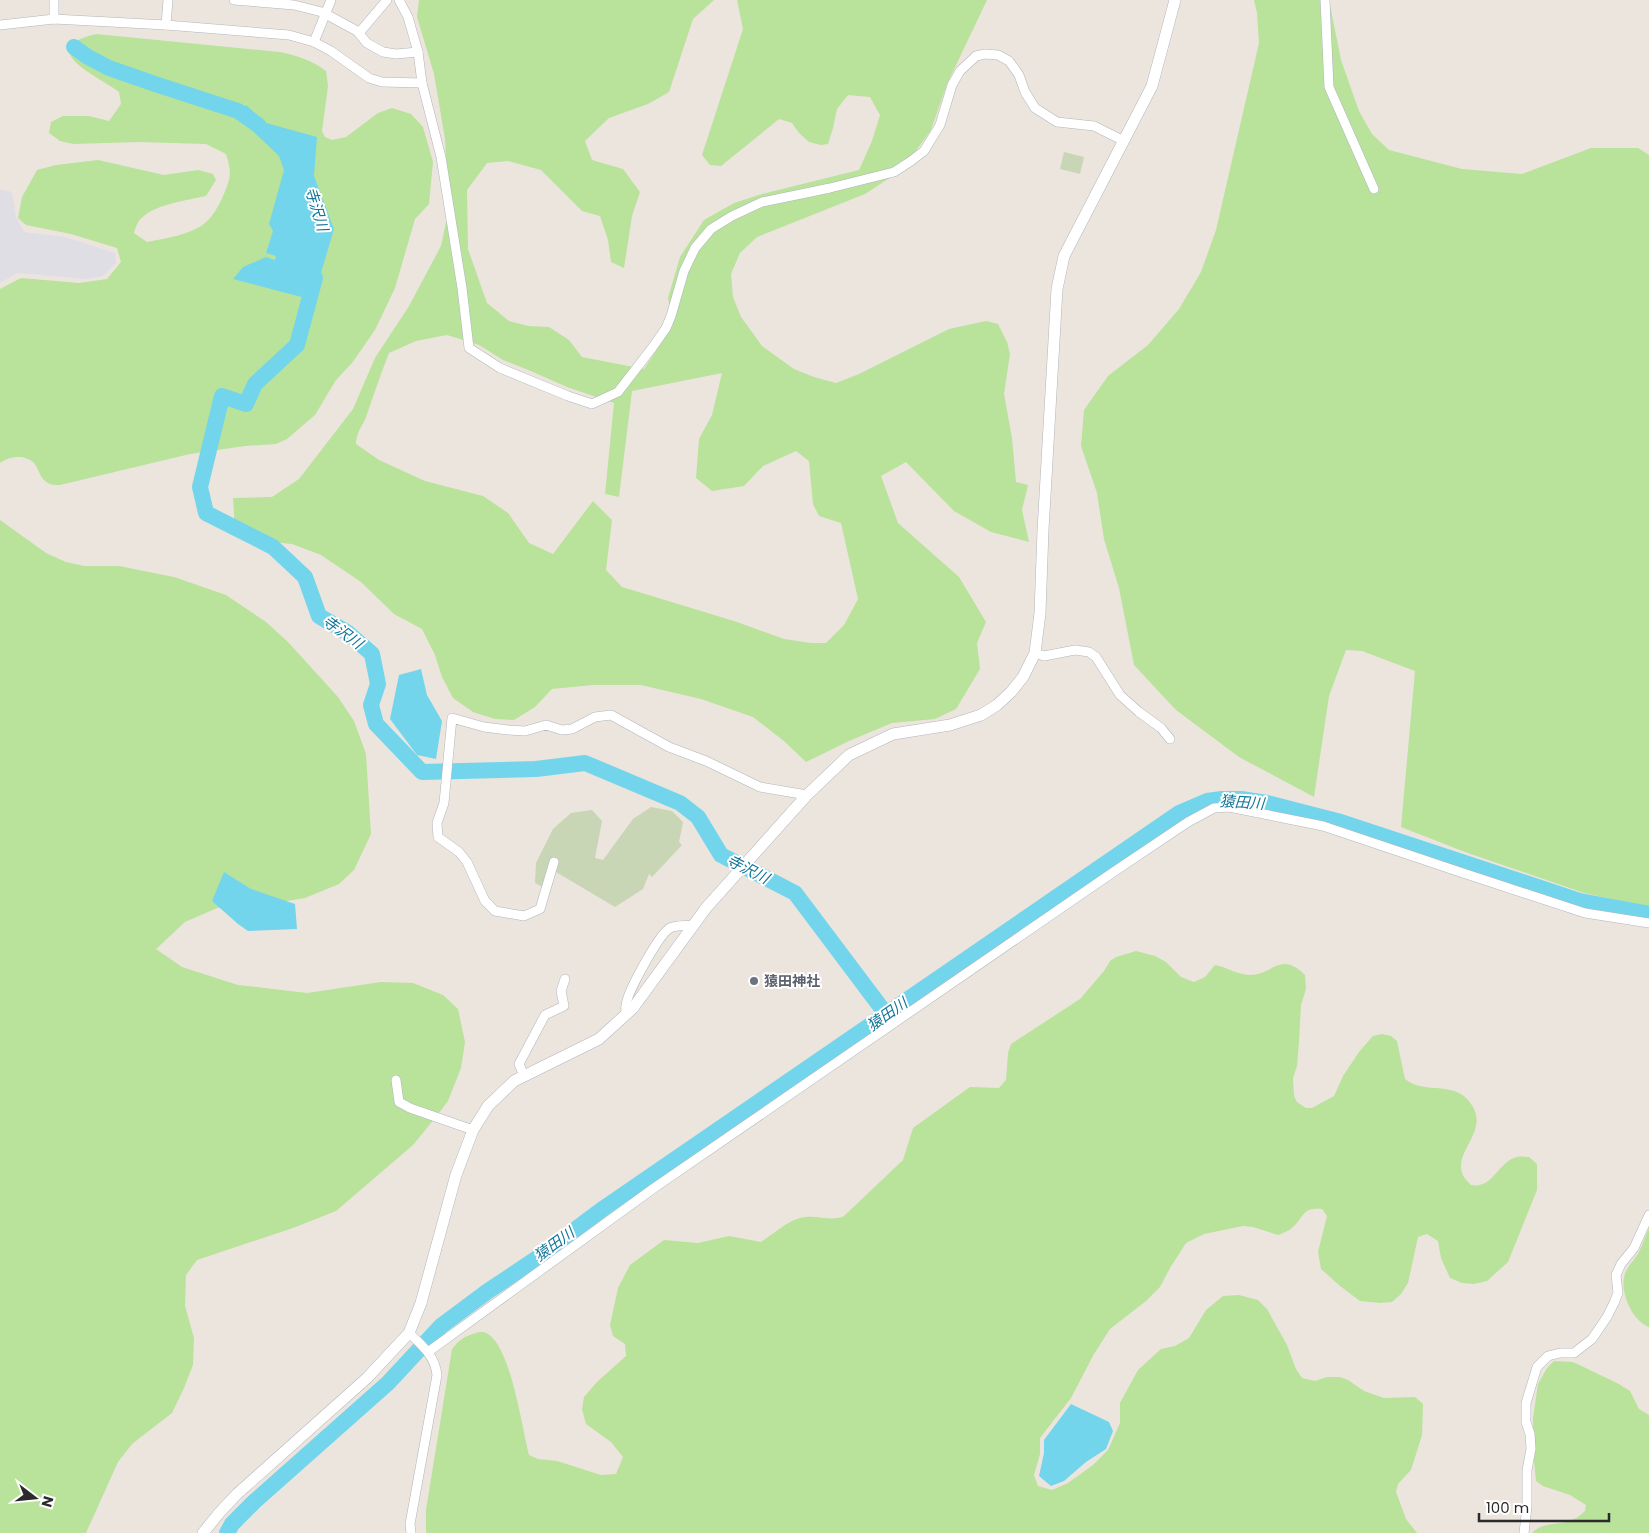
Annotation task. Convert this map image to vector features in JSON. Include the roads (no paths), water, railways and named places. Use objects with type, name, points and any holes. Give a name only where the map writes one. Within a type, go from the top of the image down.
[{"type":"street","points":[[54,0],[54,19]]},
{"type":"street","points":[[166,25],[168,0]]},
{"type":"street","points":[[234,0],[294,2],[326,14],[359,33],[367,42],[383,52],[396,54],[418,52]]},
{"type":"street","points":[[314,42],[331,0]]},
{"type":"street","points":[[359,33],[387,0]]},
{"type":"street","points":[[399,0],[408,18],[418,52],[422,84],[441,157],[466,314],[469,348],[500,368],[592,404],[618,392],[657,341],[671,316],[684,271],[696,248],[711,229],[732,216],[762,202],[894,172],[911,161],[924,152],[940,125],[945,105],[956,78],[960,71],[976,56],[985,54],[998,55],[1009,61],[1019,75],[1025,92],[1035,108],[1057,122],[1094,126],[1124,140]]},
{"type":"street","points":[[204,1533],[237,1494],[367,1378],[409,1333],[421,1303],[456,1175],[473,1130],[488,1106],[514,1081],[599,1039],[627,1014],[706,908],[807,795],[850,755],[867,745],[893,734],[950,725],[981,715],[997,706],[1012,692],[1023,677],[1035,653],[1040,613],[1057,289],[1064,256],[1152,86],[1176,0]]},
{"type":"street","points":[[1325,0],[1329,87],[1374,189]]},
{"type":"street","points":[[0,25],[54,19],[166,25],[289,35],[314,42],[331,51],[369,78],[382,82],[422,84]]},
{"type":"street","points":[[1035,653],[1044,656],[1075,650],[1089,652],[1096,657],[1120,695],[1161,728],[1170,739]]},
{"type":"street","points":[[554,862],[540,909],[524,916],[495,911],[485,901],[467,862],[459,852],[438,837],[438,823],[444,803],[452,718],[484,727],[508,730],[525,731],[546,725],[562,730],[572,730],[595,717],[611,714],[670,747],[706,760],[760,787],[807,795]]},
{"type":"street","points":[[427,1350],[662,1182],[1120,868],[1188,822],[1214,808],[1229,807],[1323,826],[1585,913],[1649,923]]},
{"type":"street","points":[[627,1014],[626,1006],[630,995],[648,956],[660,937],[671,928],[694,925]]},
{"type":"street","points":[[524,1076],[519,1064],[545,1015],[564,1006],[561,991],[565,979]]},
{"type":"street","points":[[396,1080],[398,1102],[473,1130]]},
{"type":"street","points":[[1524,1533],[1527,1506],[1527,1470],[1531,1449],[1530,1434],[1526,1422],[1526,1404],[1536,1367],[1548,1356],[1574,1352],[1592,1339],[1608,1317],[1618,1293],[1616,1276],[1621,1264],[1634,1248],[1649,1215]]},
{"type":"street","points":[[409,1333],[427,1350],[437,1375],[410,1524],[411,1533]]},
{"type":"water","points":[[246,105],[266,123],[317,137],[314,176],[334,229],[313,300],[233,279],[243,267],[266,257],[275,260],[276,256],[266,253],[273,231],[269,224],[284,170],[279,156],[237,116]]},
{"type":"water","points":[[421,669],[427,695],[442,721],[436,759],[417,755],[390,719],[399,675]]},
{"type":"water","points":[[224,872],[251,889],[295,904],[297,929],[248,931],[238,924],[212,901]]},
{"type":"water","points":[[1071,1404],[1109,1422],[1113,1431],[1106,1449],[1086,1462],[1064,1481],[1051,1486],[1039,1476],[1044,1453],[1044,1440]]},
{"type":"waterway","name":"寺沢川","points":[[74,47],[109,68],[238,111],[258,125]]},
{"type":"waterway","name":"寺沢川","points":[[315,278],[297,345],[255,384],[246,404],[222,396],[200,487],[206,513],[273,547],[305,577],[319,616],[348,633],[372,654],[378,684],[371,705],[376,724],[422,772],[536,769],[585,763],[680,803],[698,817],[721,855],[795,893],[886,1014]]},
{"type":"waterway","name":"猿田川","points":[[227,1533],[232,1524],[255,1501],[388,1383],[441,1326],[604,1208],[1179,813],[1207,801],[1222,799],[1241,799],[1267,803],[1341,822],[1580,901],[1649,914]]},
{"type":"place","name":"猿田神社","points":[[754,981]]}]
